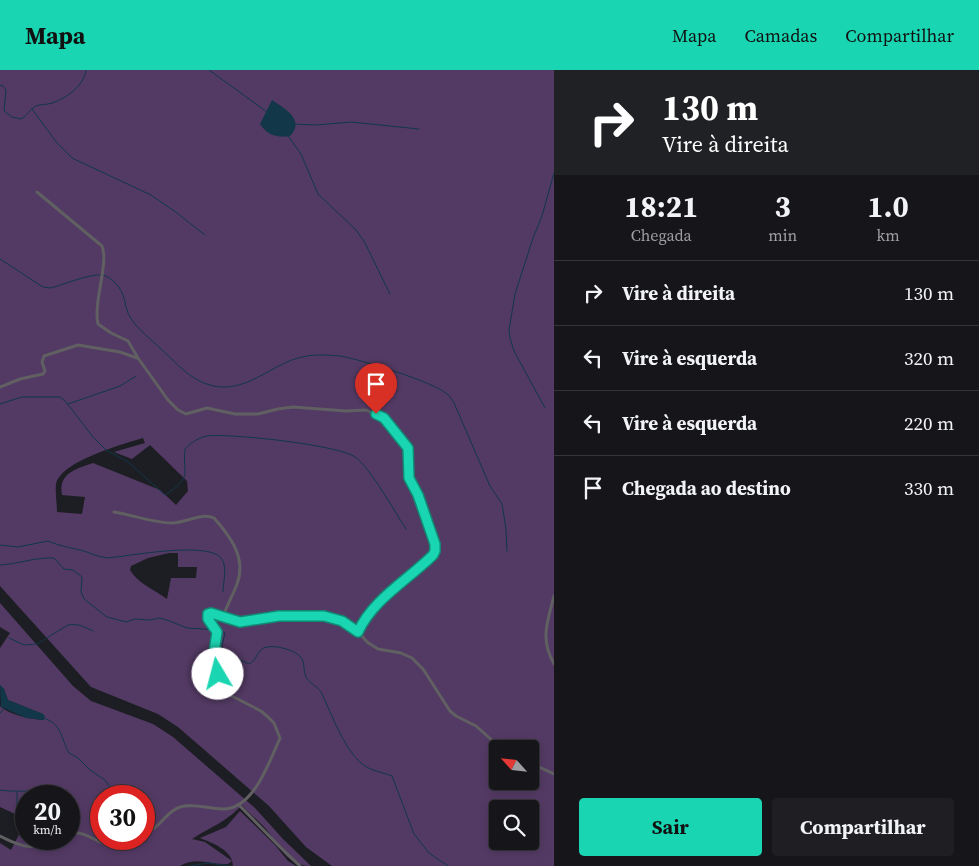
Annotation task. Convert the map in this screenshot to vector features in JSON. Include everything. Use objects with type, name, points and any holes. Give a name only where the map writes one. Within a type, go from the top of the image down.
[{"type":"street","points":[[37,192],[102,246],[104,252],[97,321],[106,330],[128,341],[168,400],[183,414],[191,414],[207,408],[243,415],[258,414],[286,407],[366,410],[384,418],[406,444],[410,452],[409,478],[418,495],[428,522],[435,544],[435,551],[428,560],[373,608],[363,621],[358,632]]},
{"type":"street","points":[[0,387],[20,379],[43,374],[45,372],[42,362],[44,356],[75,346],[120,352],[138,358]]},
{"type":"street","points":[[114,512],[172,523],[186,522],[204,516],[214,518],[232,540],[237,551],[239,566],[237,584],[223,616]]},
{"type":"street","points":[[554,596],[545,638],[546,649],[554,664]]},
{"type":"street","points":[[155,827],[179,807],[191,805],[221,809],[240,806],[252,793],[262,776],[280,738],[274,723],[268,717],[261,711],[228,694],[220,684],[214,653],[217,632],[207,616],[211,613],[240,622],[279,616],[324,616],[342,621],[378,649],[401,653],[412,658],[423,670],[450,711],[476,726],[492,740]]},
{"type":"street","points":[[539,767],[554,774]]},
{"type":"street","points":[[240,806],[300,866]]},
{"type":"street","points":[[0,836],[15,843]]},
{"type":"shaded area","points":[[0,70],[554,70],[554,866],[332,866],[306,847],[269,806],[178,727],[158,714],[91,687],[0,586]],"holes":[[[143,438],[145,443],[114,452],[132,459],[150,445],[187,481],[188,491],[176,505],[160,490],[93,463],[80,467],[70,473],[61,488],[62,495],[85,497],[82,514],[57,512],[56,484],[60,476],[69,468],[108,449]],[[178,553],[178,567],[197,567],[196,578],[171,578],[167,599],[142,583],[130,570],[131,566],[148,558]]]},
{"type":"shaded area","points":[[0,603],[73,686],[91,701],[153,724],[173,737],[255,808],[311,866],[302,865],[289,858],[265,828],[242,805],[224,820],[192,839],[205,842],[232,861],[228,864],[198,861],[180,866],[0,866],[0,843],[11,850],[15,842],[15,850],[80,850],[80,785],[15,785],[15,814],[0,807],[0,706],[20,716],[43,720],[43,714],[8,700],[4,689],[0,685],[0,648],[10,633],[0,627]]},
{"type":"shaded area","points":[[240,811],[275,845],[288,861],[296,866],[233,866],[232,860],[226,851],[200,838],[226,827]]},
{"type":"water","points":[[272,100],[292,115],[296,125],[290,136],[281,137],[273,135],[260,124]]},
{"type":"water","points":[[0,685],[4,689],[8,700],[43,714],[45,716],[44,720],[26,718],[1,707]]},
{"type":"waterway","points":[[0,86],[2,85],[6,90],[4,111],[12,117],[21,119],[36,106],[52,103],[69,95],[82,81],[86,70]]},
{"type":"waterway","points":[[209,70],[267,112]]},
{"type":"waterway","points":[[32,109],[57,143],[72,158],[151,195],[205,235]]},
{"type":"waterway","points":[[294,124],[316,125],[351,122],[419,129]]},
{"type":"waterway","points":[[288,136],[301,154],[318,194],[356,230],[364,241],[390,294]]},
{"type":"waterway","points":[[545,408],[514,351],[509,330],[515,294],[542,216],[554,173]]},
{"type":"waterway","points":[[0,259],[43,287],[51,288],[97,275],[108,277],[119,287],[128,313],[140,330],[181,368],[194,378],[210,385],[231,387],[252,380],[292,360],[321,355],[340,356],[363,362],[412,377],[439,389],[448,395],[454,403],[490,486],[502,504],[507,551]]},
{"type":"waterway","points":[[68,404],[120,386],[136,376]]},
{"type":"waterway","points":[[0,404],[22,397],[60,397],[106,450],[128,462],[165,495],[174,489],[185,475],[185,449],[195,441],[207,436],[237,436],[283,441],[328,448],[345,453],[361,462],[382,490],[406,529]]},
{"type":"waterway","points":[[0,545],[18,547],[48,541],[108,558],[185,550],[213,553],[223,561],[225,575],[223,592]]},
{"type":"waterway","points":[[0,565],[54,558],[64,569],[73,570],[82,577],[81,592],[84,599],[107,617],[126,622],[135,619],[150,620],[159,618],[187,628],[220,630],[225,633],[222,646],[223,652],[249,664],[261,650],[267,647],[281,648],[296,653],[303,661],[306,677],[319,689],[338,730],[349,748],[365,766],[392,776],[414,834],[429,853],[448,866]]},
{"type":"waterway","points":[[9,638],[24,645],[37,644],[68,625],[78,625],[93,631]]},
{"type":"waterway","points":[[0,713],[3,710]]},
{"type":"waterway","points":[[43,718],[54,724],[60,732],[69,753],[78,758],[108,785]]},
{"type":"waterway","points":[[0,790],[15,791]]},
{"type":"waterway","points":[[190,866],[208,863],[230,866]]},
{"type":"route","points":[[218,674],[214,653],[217,632],[208,619],[208,614],[211,613],[240,622],[279,616],[330,616],[350,625],[358,632],[370,612],[433,555],[436,547],[418,495],[409,478],[410,452],[406,444],[393,431],[384,418],[376,414]]}]
